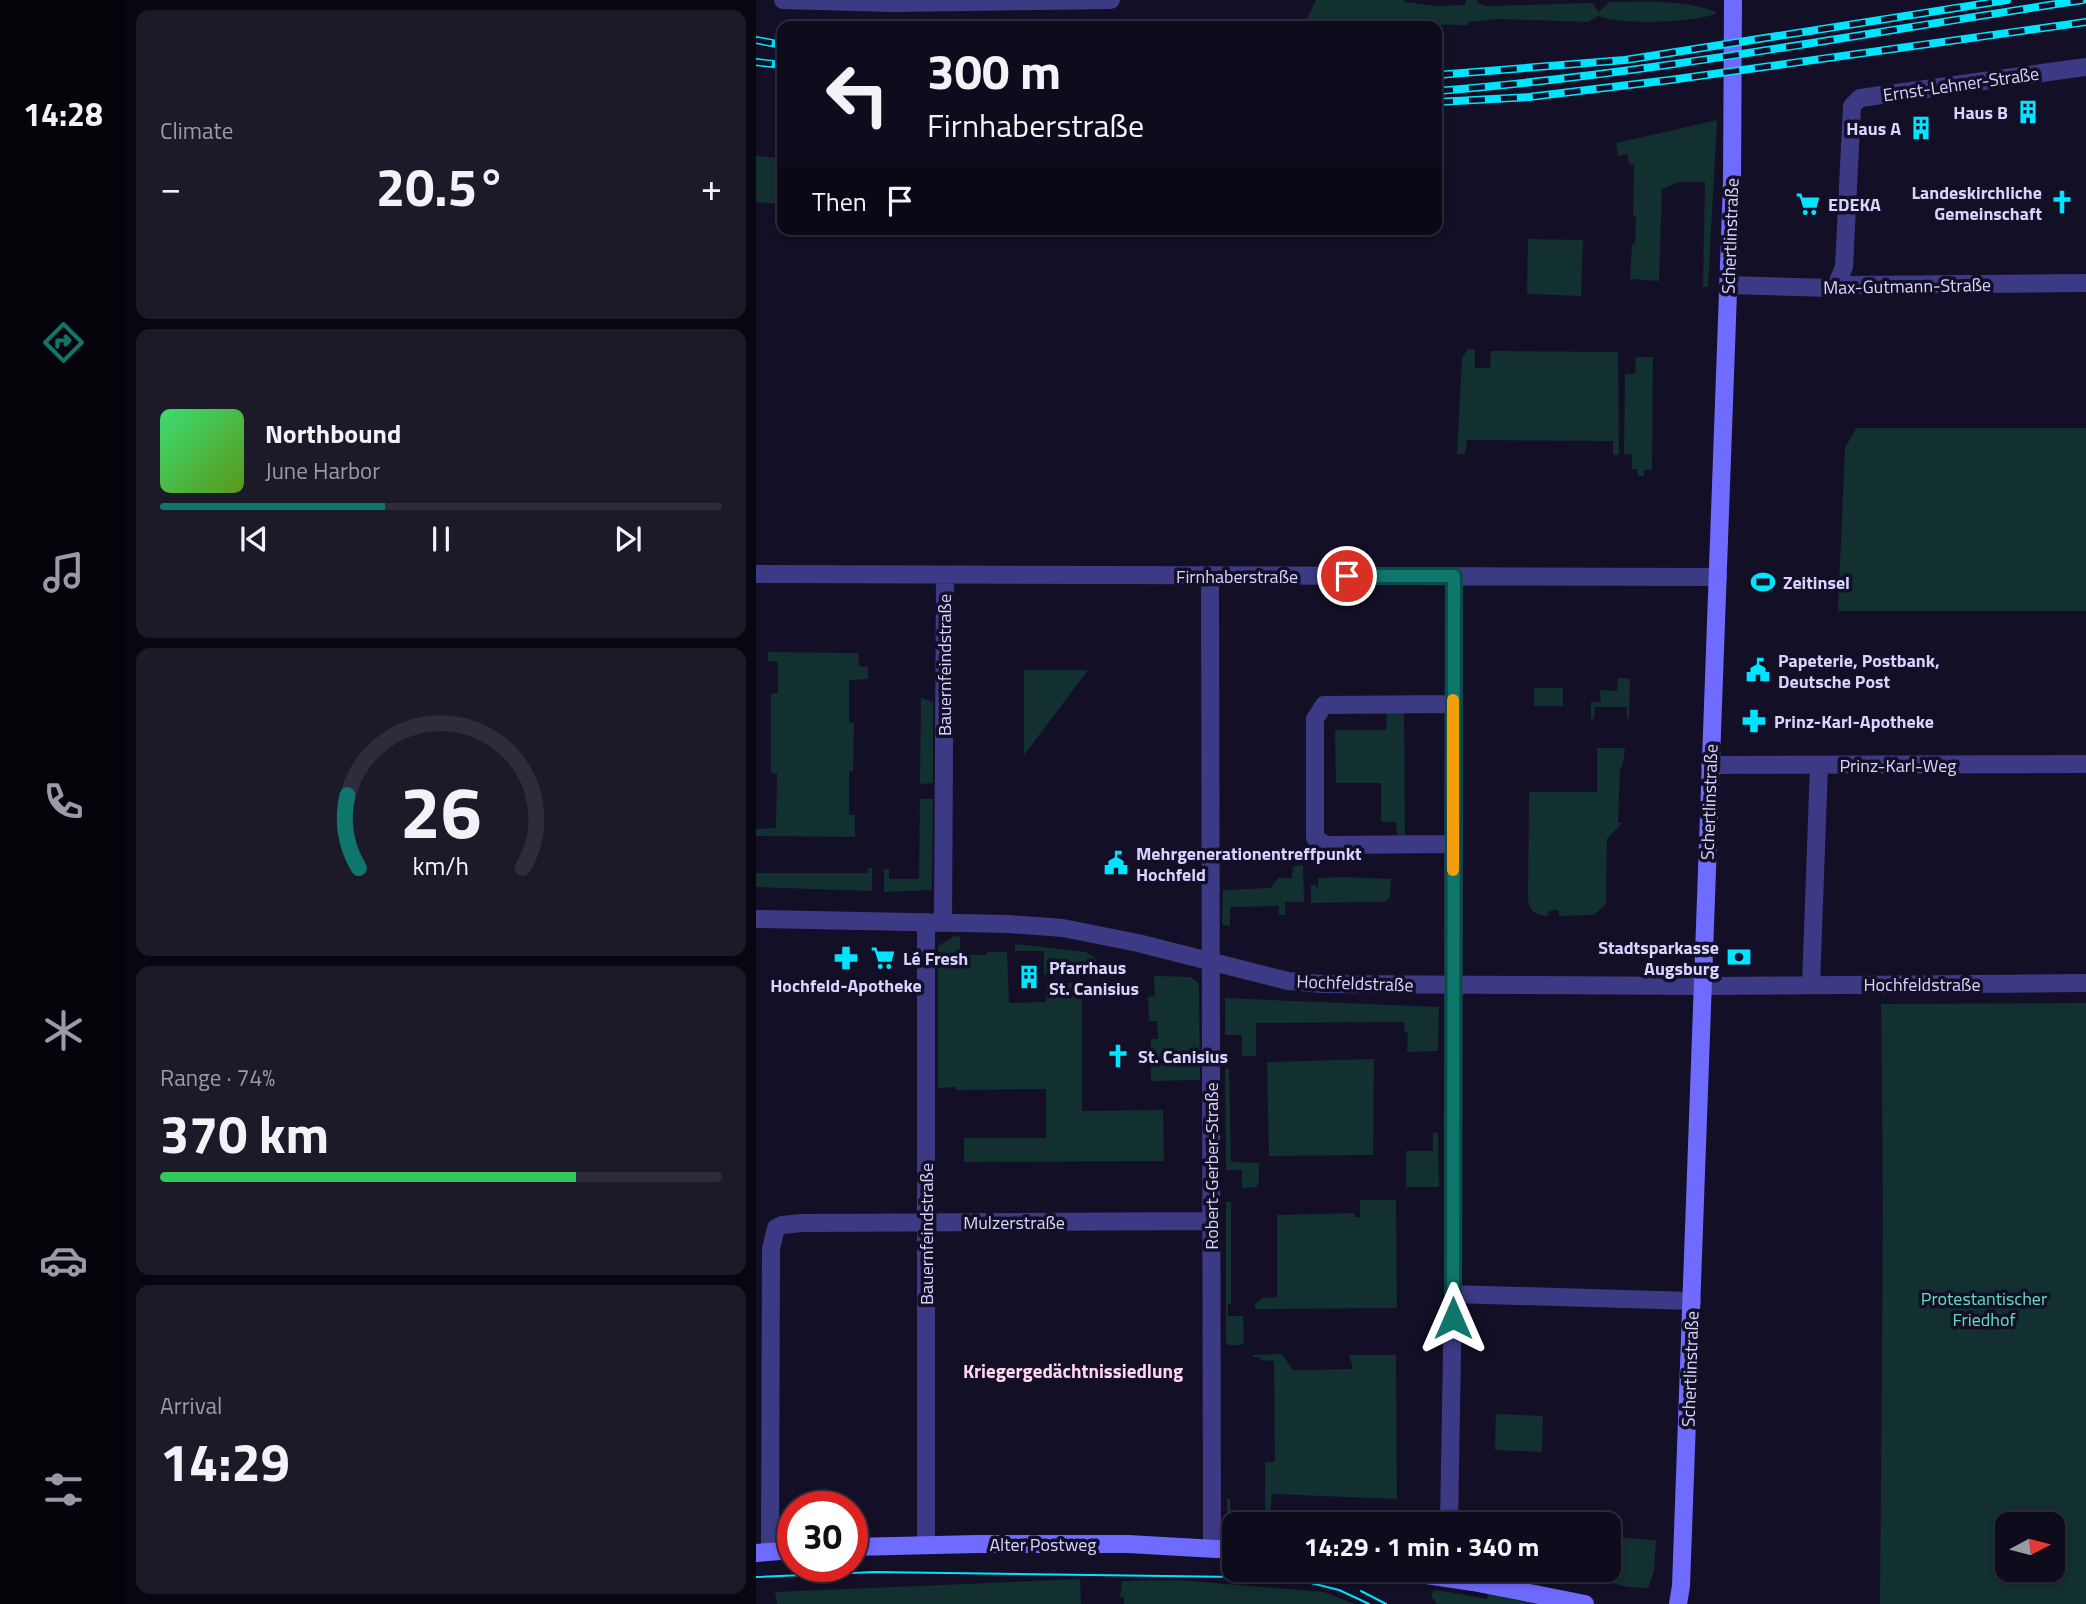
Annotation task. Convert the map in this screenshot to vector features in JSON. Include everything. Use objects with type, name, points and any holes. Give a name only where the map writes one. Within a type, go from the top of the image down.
[{"type":"street","points":[[783,0],[892,3],[1111,0]]},
{"type":"street","name":"Schertlinstraße","points":[[1678,1604],[1681,1586],[1704,986],[1734,114],[1733,0]]},
{"type":"street","name":"Ernst-Lehner-Straße","points":[[1836,286],[1843,275],[1844,267],[1852,106],[1860,98],[2086,67]]},
{"type":"street","name":"Max-Gutmann-Straße","points":[[1728,285],[1831,288],[2086,283]]},
{"type":"street","name":"Firnhaberstraße","points":[[756,574],[1718,577]]},
{"type":"street","name":"Robert-Gerber-Straße","points":[[1210,575],[1212,1547]]},
{"type":"street","name":"Bauernfeindstraße","points":[[926,1545],[926,1223],[944,576]]},
{"type":"street","points":[[1449,1512],[1453,1294],[1454,576]]},
{"type":"street","points":[[1453,704],[1324,705],[1315,719],[1314,809],[1315,838],[1326,845],[1453,844]]},
{"type":"street","name":"Prinz-Karl-Weg","points":[[1710,765],[2086,764]]},
{"type":"street","points":[[1811,985],[1819,765]]},
{"type":"street","name":"Hochfeldstraße","points":[[756,919],[1009,924],[1063,928],[1210,960],[1288,981],[1322,984],[1704,986],[2086,983]]},
{"type":"street","name":"Mulzerstraße","points":[[763,1552],[771,1249],[776,1228],[788,1223],[1211,1221]]},
{"type":"street","points":[[1453,1294],[1692,1301]]},
{"type":"street","name":"Alter Postweg","points":[[868,1547],[1128,1544],[1222,1548]]},
{"type":"street","points":[[1486,1582],[1585,1604]]},
{"type":"green space","points":[[1316,0],[1404,0],[1437,6],[1465,5],[1466,0],[1478,0],[1477,3],[1487,6],[1592,3],[1599,12],[1609,2],[1650,2],[1694,6],[1717,13],[1693,19],[1658,22],[1622,21],[1598,16],[1588,22],[1499,19],[1469,22],[1468,25],[1442,25],[1442,21],[1306,21]]},
{"type":"green space","points":[[1717,120],[1708,287],[1703,287],[1705,182],[1680,182],[1662,189],[1659,281],[1630,279],[1636,216],[1633,216],[1634,165],[1629,164],[1627,154],[1618,156],[1616,143]]},
{"type":"green space","points":[[756,156],[777,158],[777,204],[756,202]]},
{"type":"green space","points":[[1528,239],[1583,240],[1581,296],[1527,294]]},
{"type":"green space","points":[[1468,349],[1475,349],[1475,368],[1490,368],[1491,351],[1618,352],[1619,455],[1613,455],[1613,441],[1467,440],[1465,454],[1457,454],[1462,358]]},
{"type":"green space","points":[[1636,357],[1653,357],[1652,470],[1644,470],[1644,476],[1638,476],[1637,469],[1632,469],[1632,455],[1624,454],[1625,374],[1635,374]]},
{"type":"green space","points":[[1856,428],[2086,428],[2086,611],[1838,611],[1845,448]]},
{"type":"green space","points":[[768,652],[858,653],[859,666],[868,667],[868,679],[849,680],[849,722],[854,723],[853,771],[849,771],[849,815],[855,815],[855,837],[756,836],[756,829],[776,828],[777,774],[771,773],[771,694],[778,693],[778,662],[768,661]]},
{"type":"green space","points":[[1024,670],[1088,670],[1024,755]]},
{"type":"green space","points":[[1618,678],[1630,679],[1629,719],[1627,707],[1595,707],[1594,719],[1591,719],[1591,702],[1601,702],[1600,690],[1617,691]]},
{"type":"green space","points":[[1534,688],[1563,688],[1563,706],[1534,706]]},
{"type":"green space","points":[[921,698],[933,702],[933,783],[920,784]]},
{"type":"green space","points":[[1404,712],[1405,835],[1397,835],[1396,822],[1381,822],[1381,783],[1336,783],[1335,730],[1386,730],[1387,713]]},
{"type":"green space","points":[[1597,748],[1625,748],[1620,770],[1618,823],[1622,823],[1607,839],[1606,904],[1594,915],[1559,916],[1558,910],[1549,911],[1548,916],[1537,914],[1530,907],[1528,900],[1529,792],[1597,792]]},
{"type":"green space","points":[[920,799],[933,799],[932,890],[884,892],[884,869],[889,869],[889,879],[919,879]]},
{"type":"green space","points":[[1303,865],[1304,902],[1285,902],[1285,915],[1279,915],[1279,906],[1230,907],[1230,926],[1222,925],[1223,890],[1271,888],[1278,878],[1292,878],[1293,866]]},
{"type":"green space","points":[[868,868],[872,868],[872,891],[756,887],[756,873],[867,873]]},
{"type":"green space","points":[[1318,878],[1391,879],[1390,898],[1385,902],[1311,903],[1311,885],[1316,885],[1318,892]]},
{"type":"green space","points":[[954,936],[960,937],[960,955],[1007,952],[1009,1003],[1046,1002],[1046,983],[1079,983],[1078,999],[1082,999],[1082,1111],[1163,1110],[1164,1161],[964,1162],[964,1138],[1046,1138],[1046,1089],[938,1088],[938,946]]},
{"type":"green space","points":[[1015,944],[1086,952],[1095,958],[1101,972],[1044,975],[1044,951],[1015,951]]},
{"type":"green space","points":[[1154,976],[1190,977],[1199,983],[1200,1080],[1151,1081],[1151,1039],[1158,1039],[1157,1021],[1149,1021],[1148,997],[1155,996]]},
{"type":"green space","points":[[1225,998],[1439,1007],[1438,1051],[1407,1052],[1408,1033],[1405,1032],[1404,1022],[1256,1023],[1256,1056],[1242,1056],[1242,1035],[1225,1035]]},
{"type":"green space","name":"Protestantischer Friedhof","points":[[2086,1003],[2086,1604],[1880,1604],[1883,1206],[1881,1004]]},
{"type":"green space","points":[[1374,1059],[1373,1155],[1269,1156],[1267,1062]]},
{"type":"green space","points":[[1225,1069],[1229,1069],[1231,1162],[1259,1163],[1259,1182],[1256,1187],[1242,1188],[1242,1170],[1226,1170]]},
{"type":"green space","points":[[1433,1132],[1438,1133],[1439,1187],[1406,1187],[1406,1151],[1433,1151]]},
{"type":"green space","points":[[1360,1200],[1396,1200],[1397,1308],[1255,1309],[1255,1304],[1262,1298],[1277,1297],[1277,1215],[1354,1213],[1355,1217],[1360,1217]]},
{"type":"green space","points":[[1226,1202],[1231,1202],[1231,1304],[1228,1304],[1228,1316],[1243,1316],[1244,1342],[1241,1345],[1228,1345],[1226,1342]]},
{"type":"green space","points":[[1282,1354],[1293,1370],[1353,1369],[1349,1355],[1396,1355],[1397,1499],[1272,1494],[1270,1512],[1265,1512],[1265,1462],[1275,1462],[1274,1361],[1261,1360],[1253,1355]]},
{"type":"green space","points":[[1496,1414],[1543,1416],[1542,1452],[1495,1450]]},
{"type":"green space","points":[[1227,1498],[1230,1499],[1231,1512],[1227,1512]]},
{"type":"green space","points":[[1621,1538],[1656,1540],[1654,1571],[1648,1588],[1605,1582],[1621,1582]]},
{"type":"green space","points":[[1080,1579],[1081,1604],[777,1604],[775,1592]]},
{"type":"green space","points":[[1178,1580],[1324,1592],[1355,1604],[1124,1604],[1124,1597],[1120,1597],[1122,1581]]},
{"type":"green space","points":[[1433,1591],[1487,1599],[1488,1594],[1535,1604],[1437,1604],[1431,1596]]},
{"type":"tram line","points":[[756,1577],[875,1572],[1239,1577],[1307,1582],[1339,1590],[1369,1604]]},
{"type":"tram line","points":[[1361,1591],[1386,1604]]},
{"type":"railway","points":[[1442,75],[1625,60],[2007,0]]},
{"type":"railway","points":[[1442,91],[1518,84],[1680,63],[2083,0]]},
{"type":"railway","points":[[1442,102],[1529,97],[1670,80],[2086,22]]},
{"type":"railway","points":[[756,40],[777,44]]},
{"type":"railway","points":[[756,62],[777,64]]},
{"type":"slow traffic","points":[[1453,700],[1453,870]]},
{"type":"place","name":"Haus B","points":[[2028,112]]},
{"type":"place","name":"Haus A","points":[[1921,128]]},
{"type":"place","name":"Landeskirchliche Gemeinschaft","points":[[2062,202]]},
{"type":"place","name":"EDEKA","points":[[1808,204]]},
{"type":"place","name":"Zeitinsel","points":[[1763,582]]},
{"type":"place","name":"Papeterie, Postbank, Deutsche Post","points":[[1758,670]]},
{"type":"place","name":"Prinz-Karl-Apotheke","points":[[1754,721]]},
{"type":"place","name":"Mehrgenerationentreffpunkt Hochfeld","points":[[1116,863]]},
{"type":"place","name":"Stadtsparkasse Augsburg","points":[[1739,957]]},
{"type":"place","name":"Hochfeld-Apotheke","points":[[846,958]]},
{"type":"place","name":"Lé Fresh","points":[[883,958]]},
{"type":"place","name":"Pfarrhaus St. Canisius","points":[[1029,977]]},
{"type":"place","name":"St. Canisius","points":[[1118,1056]]},
{"type":"district","name":"Kriegergedächtnissiedlung","points":[[1073,1370]]},
{"type":"route","points":[[1347,576],[1454,576],[1453,1318]]}]
